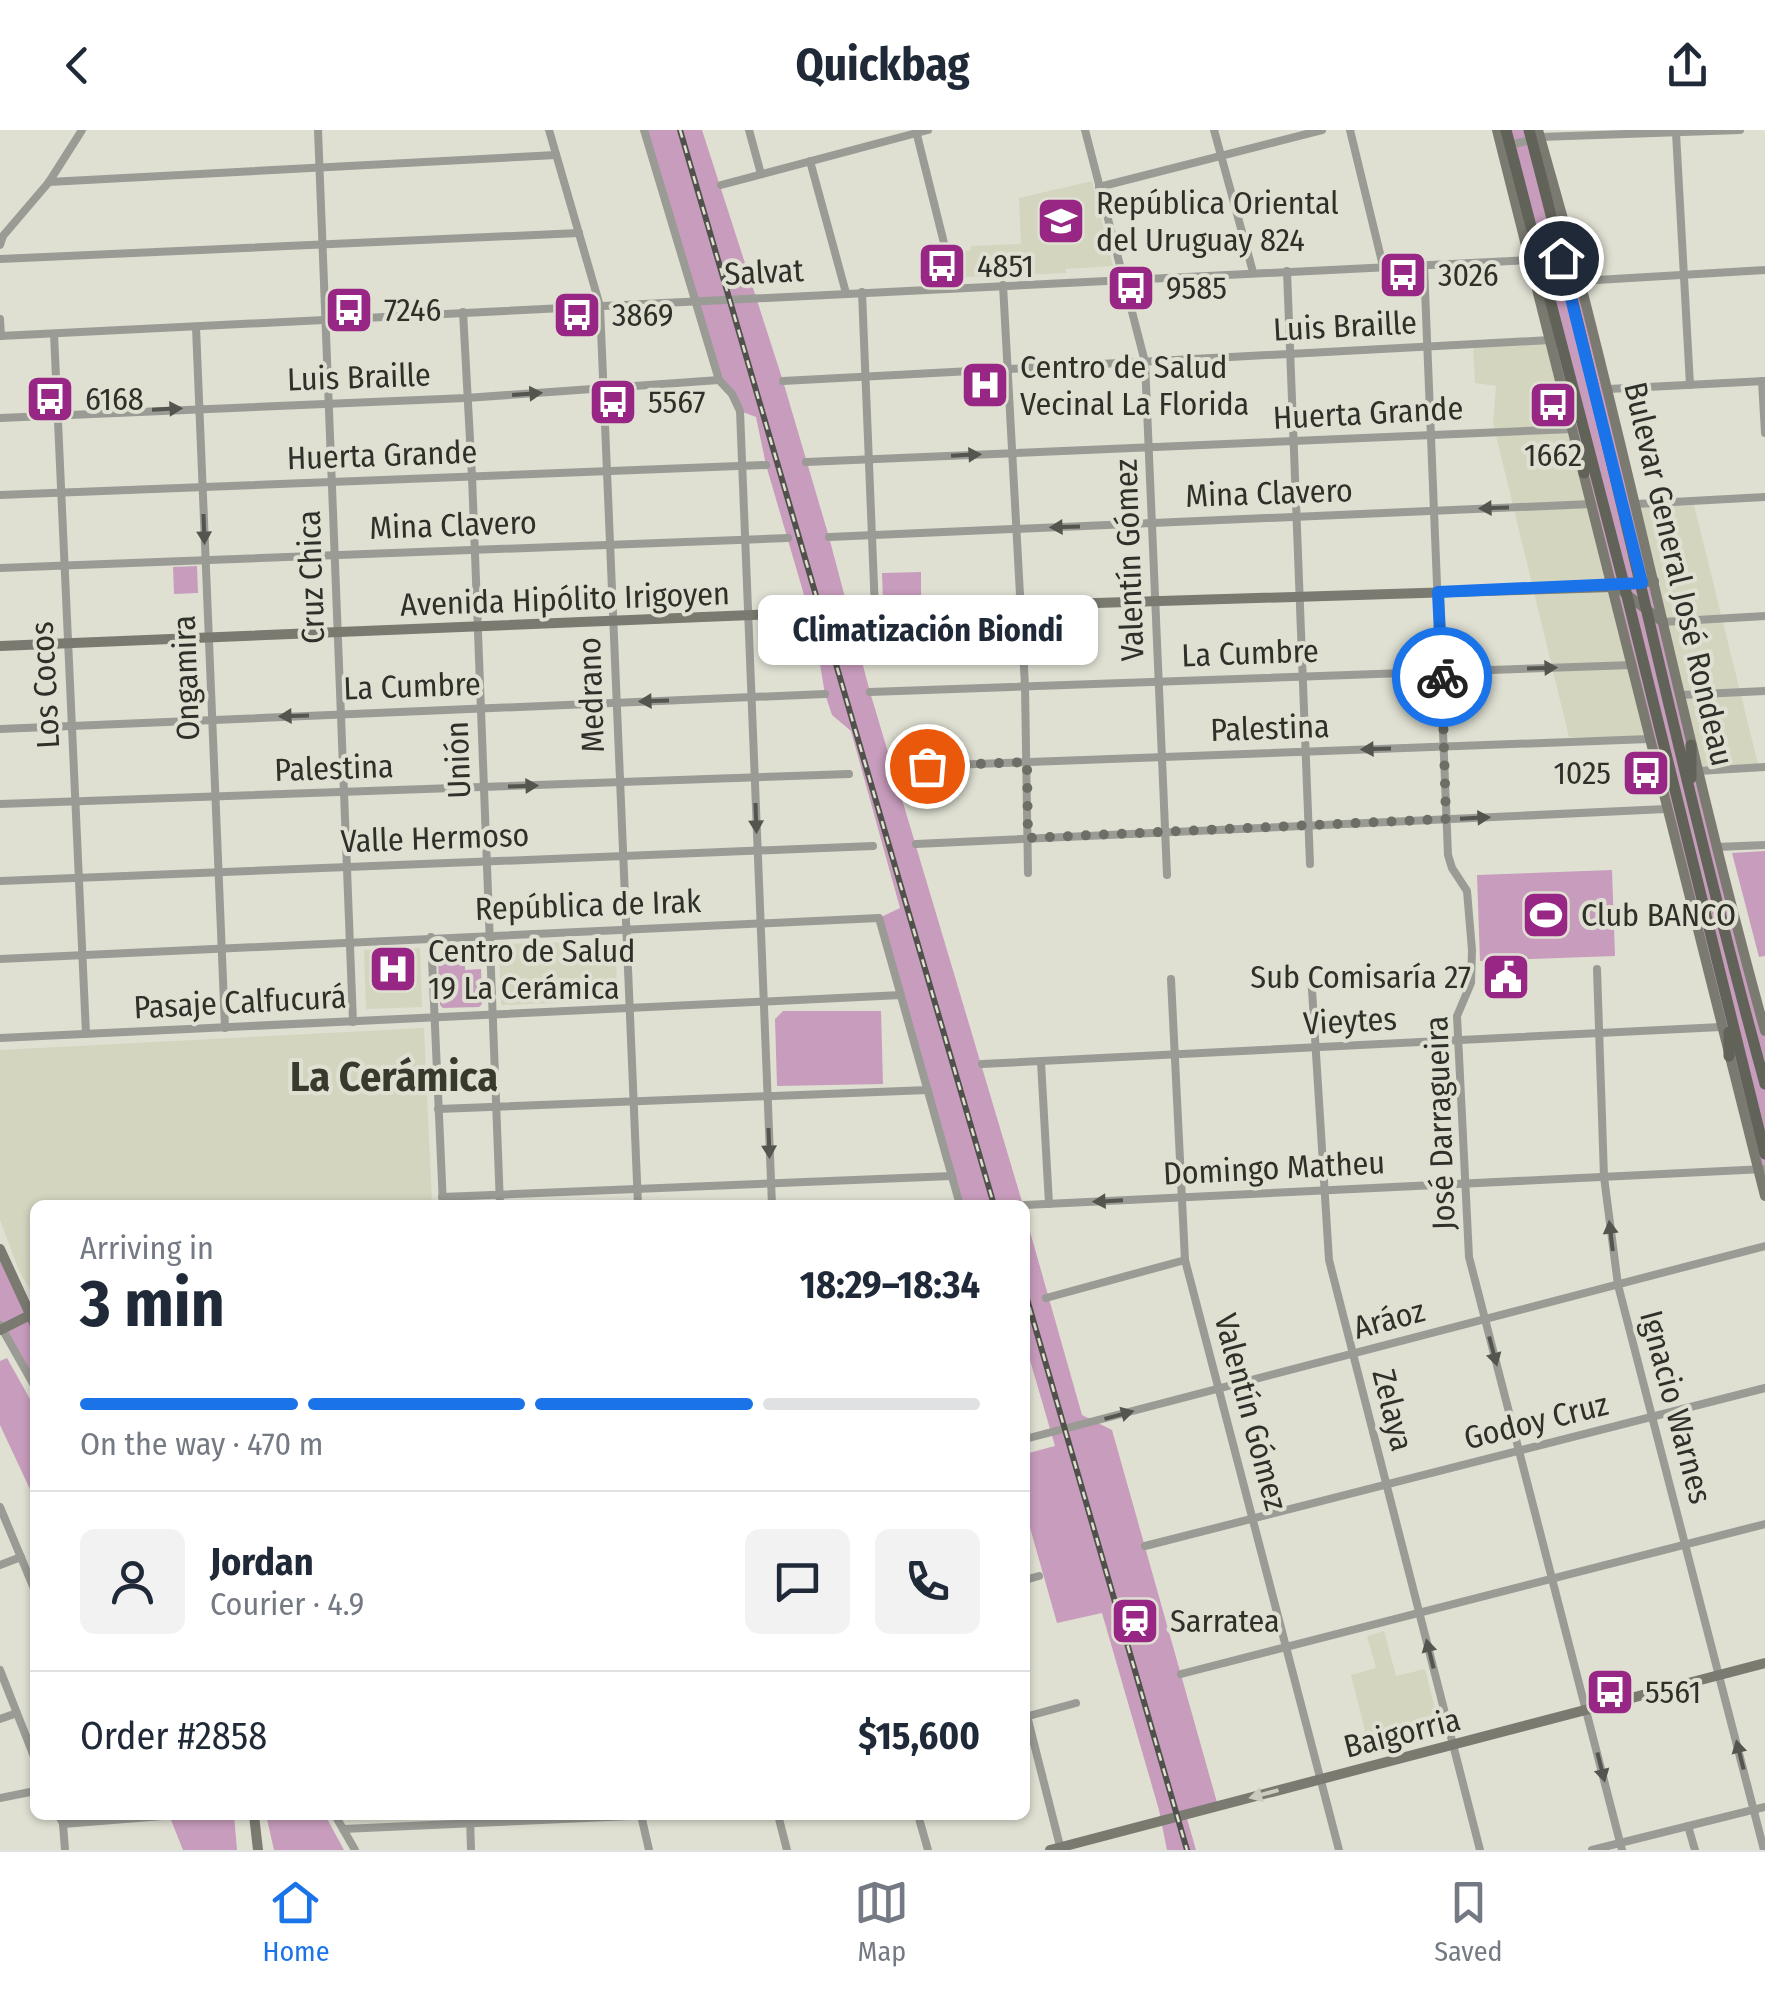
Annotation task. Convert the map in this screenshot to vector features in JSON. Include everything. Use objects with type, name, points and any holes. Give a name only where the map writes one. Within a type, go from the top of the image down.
[{"type":"main road","name":"Bulevar General José Rondeau","points":[[1506,130],[1506,146],[1586,441],[1725,1023],[1765,1154]]},
{"type":"main road","name":"Bulevar General José Rondeau","points":[[1535,134],[1578,328],[1648,582],[1647,608],[1657,623],[1691,802],[1765,1084]]},
{"type":"main road","points":[[1571,246],[1578,328]]},
{"type":"main road","points":[[1584,473],[1586,441]]},
{"type":"main road","points":[[1691,745],[1691,802]]},
{"type":"main road","points":[[1725,1023],[1729,1056]]},
{"type":"street","points":[[0,245],[49,182],[82,130]]},
{"type":"street","name":"Cruz Chica","points":[[318,130],[353,1022]]},
{"type":"street","name":"Medrano","points":[[550,130],[600,306],[638,1200]]},
{"type":"street","points":[[644,130],[720,380],[740,411],[772,1200]]},
{"type":"street","points":[[750,130],[761,174]]},
{"type":"street","points":[[721,185],[928,130]]},
{"type":"street","name":"Valentín Gómez","points":[[1085,130],[1145,362],[1167,875]]},
{"type":"street","points":[[1214,130],[1253,272]]},
{"type":"street","points":[[1099,187],[1322,130]]},
{"type":"street","points":[[1350,130],[1383,266]]},
{"type":"street","name":"Bulevar General José Rondeau","points":[[1497,130],[1506,146],[1530,260],[1592,504],[1621,588]]},
{"type":"street","points":[[1506,146],[1535,134],[1740,130]]},
{"type":"street","points":[[916,132],[955,287]]},
{"type":"street","points":[[1676,133],[1690,384]]},
{"type":"street","name":"Bulevar General José Rondeau","points":[[1535,134],[1571,246],[1608,389],[1636,504],[1657,623],[1764,1027]]},
{"type":"street","points":[[49,182],[556,155]]},
{"type":"street","points":[[810,162],[846,293]]},
{"type":"street","points":[[0,259],[579,233]]},
{"type":"street","name":"Salvat","points":[[0,336],[1530,260]]},
{"type":"street","name":"José Darragueira","points":[[1424,264],[1448,855],[1467,891],[1472,950],[1471,983],[1456,1016],[1469,1257],[1621,1846]]},
{"type":"street","points":[[1580,281],[1765,270]]},
{"type":"street","points":[[1288,271],[1310,864]]},
{"type":"street","points":[[1004,284],[1025,686],[1028,874]]},
{"type":"street","points":[[862,292],[875,610]]},
{"type":"street","name":"Unión","points":[[462,312],[500,1200]]},
{"type":"street","points":[[0,319],[0,336]]},
{"type":"street","name":"Ongamira","points":[[196,327],[225,1028]]},
{"type":"street","name":"Los Cocos","points":[[54,334],[86,1034]]},
{"type":"street","name":"Luis Braille","points":[[783,381],[1550,340]]},
{"type":"street","name":"Luis Braille","points":[[0,418],[466,398],[720,380]]},
{"type":"street","points":[[1608,389],[1763,381],[1765,433]]},
{"type":"street","name":"Huerta Grande","points":[[806,462],[1573,429]]},
{"type":"street","name":"Huerta Grande","points":[[0,495],[766,464]]},
{"type":"street","points":[[1636,504],[1765,497]]},
{"type":"street","name":"Mina Clavero","points":[[829,538],[1592,504]]},
{"type":"street","name":"Mina Clavero","points":[[0,568],[788,538]]},
{"type":"street","name":"Avenida Hipólito Irigoyen","points":[[0,646],[875,610],[1621,588],[1648,582]]},
{"type":"street","points":[[1621,588],[1647,608]]},
{"type":"street","points":[[1630,631],[1657,623],[1765,616]]},
{"type":"street","name":"Bulevar General José Rondeau","points":[[1630,631],[1632,665],[1648,739],[1725,1023]]},
{"type":"street","name":"La Cumbre","points":[[870,692],[1632,665]]},
{"type":"street","points":[[1679,696],[1765,691]]},
{"type":"street","name":"La Cumbre","points":[[0,728],[825,694]]},
{"type":"street","name":"Palestina","points":[[894,767],[1648,739]]},
{"type":"street","points":[[1698,771],[1765,767]]},
{"type":"street","name":"Palestina","points":[[0,804],[849,774]]},
{"type":"street","points":[[916,844],[1666,809]]},
{"type":"street","points":[[1717,847],[1765,844]]},
{"type":"street","name":"Valle Hermoso","points":[[0,881],[873,846]]},
{"type":"street","name":"República de Irak","points":[[0,959],[880,918],[901,996]]},
{"type":"street","points":[[431,937],[443,1200]]},
{"type":"street","name":"Ignacio Warnes","points":[[1597,969],[1604,1177],[1618,1285],[1764,1850]]},
{"type":"street","name":"Zelaya","points":[[1312,974],[1328,1260],[1480,1850]]},
{"type":"street","name":"Valentín Gómez","points":[[1171,979],[1186,1260],[1339,1850]]},
{"type":"street","points":[[901,996],[959,1200]]},
{"type":"street","name":"Pasaje Calfucurá","points":[[0,1038],[901,996]]},
{"type":"street","name":"Vieytes","points":[[982,1064],[1599,1033],[1725,1023]]},
{"type":"street","points":[[1729,1056],[1765,1196]]},
{"type":"street","points":[[1041,1062],[1049,1204]]},
{"type":"street","points":[[438,1109],[928,1090]]},
{"type":"street","name":"Domingo Matheu","points":[[1030,1205],[1761,1169]]},
{"type":"street","points":[[451,1200],[500,1194],[952,1176]]},
{"type":"street","name":"Aráoz","points":[[1030,1438],[1765,1246]]},
{"type":"street","points":[[0,1250],[30,1316]]},
{"type":"street","points":[[1046,1298],[1186,1260]]},
{"type":"street","points":[[30,1321],[1,1329],[30,1378]]},
{"type":"street","name":"Godoy Cruz","points":[[1145,1546],[1765,1388]]},
{"type":"street","points":[[0,1507],[30,1580]]},
{"type":"street","points":[[1181,1674],[1765,1524]]},
{"type":"street","points":[[0,1565],[20,1557]]},
{"type":"street","points":[[1030,1579],[1040,1576]]},
{"type":"street","name":"Baigorria","points":[[1058,1849],[1765,1664]]},
{"type":"street","points":[[0,1670],[30,1745]]},
{"type":"street","points":[[1030,1713],[1076,1703]]},
{"type":"street","points":[[0,1718],[17,1712]]},
{"type":"street","points":[[1030,1731],[1058,1849]]},
{"type":"street","points":[[0,1798],[30,1792]]},
{"type":"street","points":[[1592,1850],[1621,1846],[1765,1807]]},
{"type":"street","points":[[61,1820],[65,1850]]},
{"type":"street","points":[[255,1820],[258,1850]]},
{"type":"street","points":[[338,1820],[355,1850]]},
{"type":"street","points":[[343,1829],[470,1820],[472,1850]]},
{"type":"street","points":[[642,1820],[650,1850]]},
{"type":"street","points":[[779,1820],[787,1850]]},
{"type":"street","points":[[919,1820],[928,1850]]},
{"type":"street","points":[[1688,1826],[1695,1850]]},
{"type":"shaded area","points":[[644,130],[702,130],[783,381],[870,692],[1022,1200],[959,1200],[879,918],[900,908],[851,731],[832,715],[825,694],[814,629],[766,465],[756,417],[740,411],[719,380]]},
{"type":"shaded area","points":[[1497,130],[1538,130],[1765,1031],[1765,1196]]},
{"type":"shaded area","name":"República Oriental del Uruguay 824","points":[[1092,181],[1113,266],[1066,269],[1066,273],[964,277],[956,252],[971,250],[971,246],[1021,244],[1019,198]]},
{"type":"shaded area","points":[[1594,336],[1636,503],[1693,501],[1759,768],[1698,771],[1649,739],[1569,737],[1493,423],[1496,386],[1475,383],[1473,344]]},
{"type":"shaded area","points":[[197,566],[198,593],[174,594],[173,567]]},
{"type":"shaded area","points":[[921,572],[921,600],[883,601],[882,573]]},
{"type":"shaded area","points":[[1765,851],[1765,956],[1759,957],[1732,853]]},
{"type":"shaded area","name":"Club BANCO","points":[[1612,870],[1615,956],[1480,961],[1477,875]]},
{"type":"shaded area","points":[[616,941],[617,1001],[501,1005],[499,948],[504,944]]},
{"type":"shaded area","name":"Centro de Salud 19 La Cerámica","points":[[420,948],[422,1007],[366,1009],[364,950]]},
{"type":"shaded area","points":[[465,960],[465,970],[481,969],[482,1004],[443,1008],[438,961]]},
{"type":"shaded area","points":[[783,1011],[881,1011],[883,1084],[777,1086],[775,1019]]},
{"type":"shaded area","points":[[424,1028],[432,1200],[30,1200],[30,1289],[0,1220],[0,1050]]},
{"type":"shaded area","points":[[1030,1232],[1082,1415],[1112,1430],[1218,1806],[1186,1815],[1196,1850],[1167,1850],[1102,1613],[1057,1623],[1030,1528],[1030,1453],[1055,1446],[1030,1360]]},
{"type":"shaded area","points":[[0,1249],[30,1314],[30,1378],[0,1325]]},
{"type":"shaded area","points":[[7,1358],[30,1399],[30,1489],[0,1425],[0,1361]]},
{"type":"shaded area","points":[[1384,1631],[1396,1676],[1425,1669],[1441,1732],[1370,1750],[1351,1675],[1376,1668],[1367,1636]]},
{"type":"shaded area","points":[[171,1820],[234,1820],[237,1850],[183,1850]]},
{"type":"shaded area","points":[[267,1820],[328,1820],[344,1850],[274,1850]]},
{"type":"railway","points":[[680,130],[993,1200]]},
{"type":"railway","points":[[1030,1309],[1187,1850]]},
{"type":"way so far","points":[[927,766],[1027,762],[1028,838],[1446,819],[1442,677]]},
{"type":"place","name":"República Oriental del Uruguay 824","points":[[1061,221]]},
{"type":"place","name":"4851","points":[[942,266]]},
{"type":"place","name":"3026","points":[[1403,275]]},
{"type":"place","name":"9585","points":[[1131,288]]},
{"type":"place","name":"7246","points":[[349,310]]},
{"type":"place","name":"3869","points":[[577,315]]},
{"type":"place","name":"Centro de Salud Vecinal La Florida","points":[[985,385]]},
{"type":"place","name":"6168","points":[[50,399]]},
{"type":"place","name":"5567","points":[[613,402]]},
{"type":"place","name":"1662","points":[[1553,405]]},
{"type":"place","name":"Climatización Biondi","points":[[927,766]]},
{"type":"place","name":"1025","points":[[1646,773]]},
{"type":"place","name":"Club BANCO","points":[[1546,915]]},
{"type":"place","name":"Centro de Salud 19 La Cerámica","points":[[393,969]]},
{"type":"place","name":"Sub Comisaría 27","points":[[1506,977]]},
{"type":"place","name":"Sarratea","points":[[1135,1621]]},
{"type":"place","name":"5561","points":[[1610,1692]]},
{"type":"district","name":"La Cerámica","points":[[394,1077]]},
{"type":"route","points":[[1442,677],[1438,592],[1642,583],[1561,258]]}]
